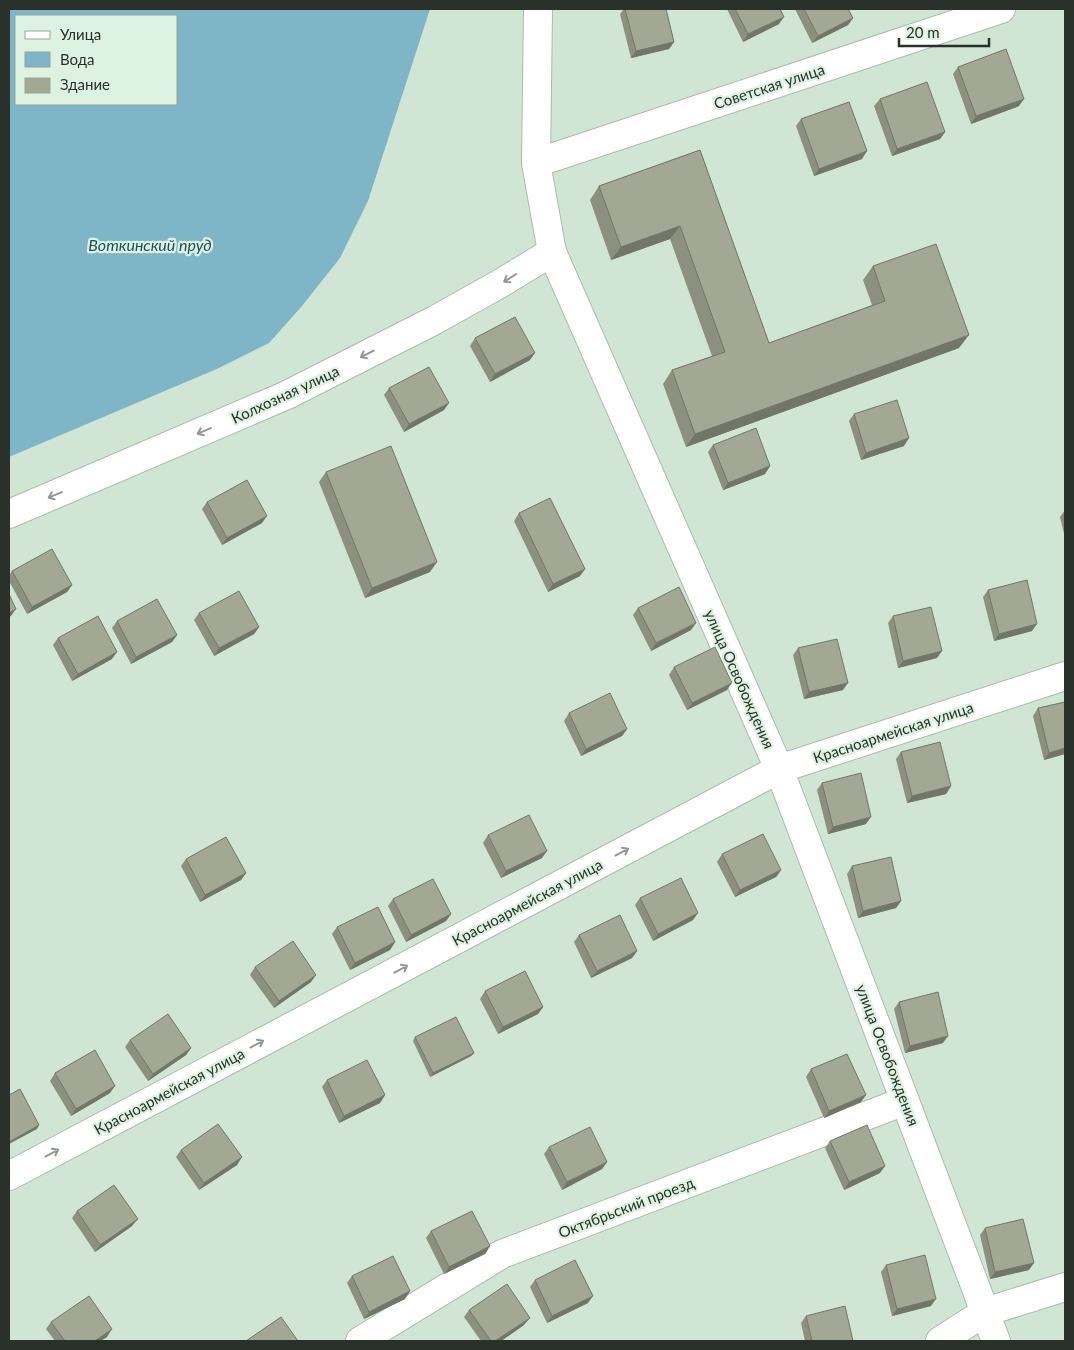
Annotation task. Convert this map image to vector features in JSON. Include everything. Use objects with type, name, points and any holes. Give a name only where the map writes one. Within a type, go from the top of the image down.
[{"type":"street","name":"улица Освобождения","points":[[538,9],[536,163],[552,252],[779,769],[996,1341]]},
{"type":"street","name":"Советская улица","points":[[536,163],[1001,9]]},
{"type":"street","name":"Колхозная улица","points":[[9,514],[287,395],[435,320],[552,252]]},
{"type":"street","name":"Красноармейская улица","points":[[9,1176],[779,769],[1065,676]]},
{"type":"street","name":"Октябрьский проезд","points":[[360,1341],[502,1254],[906,1102]]},
{"type":"street","points":[[940,1341],[985,1312],[1065,1287]]},
{"type":"water","name":"Воткинский пруд","points":[[9,9],[430,9],[368,201],[340,258],[302,306],[269,343],[219,368],[9,457]]},
{"type":"building","points":[[625,9],[666,9],[674,42],[636,51]]},
{"type":"building","points":[[735,9],[780,9],[784,17],[748,34]]},
{"type":"building","points":[[804,9],[848,9],[853,18],[818,36]]},
{"type":"building","points":[[1006,49],[1024,99],[976,116],[958,67]]},
{"type":"building","points":[[927,82],[945,132],[897,149],[880,99]]},
{"type":"building","points":[[849,102],[867,151],[819,169],[801,119]]},
{"type":"building","points":[[700,150],[769,343],[885,301],[873,266],[936,244],[969,335],[695,434],[672,370],[725,352],[680,226],[621,247],[599,186]]},
{"type":"building","points":[[515,317],[535,353],[495,374],[475,338]]},
{"type":"building","points":[[429,367],[449,403],[409,424],[389,388]]},
{"type":"building","points":[[897,400],[909,438],[866,453],[854,414]]},
{"type":"building","points":[[756,428],[770,466],[728,483],[713,445]]},
{"type":"building","points":[[391,446],[437,562],[372,588],[326,472]]},
{"type":"building","points":[[247,480],[267,516],[227,538],[207,502]]},
{"type":"building","points":[[550,498],[585,569],[553,584],[519,513]]},
{"type":"building","points":[[52,549],[72,585],[32,607],[12,571]]},
{"type":"building","points":[[1027,580],[1037,624],[999,634],[988,590]]},
{"type":"building","points":[[679,587],[696,623],[656,643],[638,608]]},
{"type":"building","points":[[239,591],[259,627],[219,648],[199,613]]},
{"type":"building","points":[[9,594],[16,609],[9,613]]},
{"type":"building","points":[[157,599],[177,635],[136,657],[117,621]]},
{"type":"building","points":[[931,607],[942,651],[903,661],[893,616]]},
{"type":"building","points":[[98,616],[117,652],[78,674],[58,638]]},
{"type":"building","points":[[837,639],[848,683],[809,692],[798,648]]},
{"type":"building","points":[[715,647],[732,683],[692,703],[674,667]]},
{"type":"building","points":[[610,693],[627,729],[586,749],[569,713]]},
{"type":"building","points":[[1065,702],[1065,748],[1049,753],[1038,708]]},
{"type":"building","points":[[940,742],[951,786],[912,796],[901,752]]},
{"type":"building","points":[[861,773],[871,817],[833,827],[822,783]]},
{"type":"building","points":[[529,815],[547,851],[506,871],[488,835]]},
{"type":"building","points":[[763,834],[781,870],[740,890],[722,854]]},
{"type":"building","points":[[226,837],[246,873],[205,895],[186,859]]},
{"type":"building","points":[[891,857],[901,901],[863,911],[852,866]]},
{"type":"building","points":[[681,878],[698,913],[658,934],[640,898]]},
{"type":"building","points":[[433,879],[451,914],[411,935],[393,899]]},
{"type":"building","points":[[378,907],[395,942],[355,963],[337,927]]},
{"type":"building","points":[[620,915],[637,951],[597,971],[579,935]]},
{"type":"building","points":[[293,941],[316,975],[279,1001],[255,967]]},
{"type":"building","points":[[525,971],[543,1007],[503,1027],[485,991]]},
{"type":"building","points":[[938,992],[948,1036],[910,1046],[899,1002]]},
{"type":"building","points":[[168,1014],[191,1048],[153,1074],[130,1040]]},
{"type":"building","points":[[456,1017],[474,1053],[433,1073],[415,1037]]},
{"type":"building","points":[[95,1050],[115,1086],[76,1109],[55,1073]]},
{"type":"building","points":[[847,1054],[866,1095],[829,1111],[811,1069]]},
{"type":"building","points":[[367,1060],[385,1095],[344,1116],[327,1080]]},
{"type":"building","points":[[20,1089],[39,1125],[9,1142],[9,1095]]},
{"type":"building","points":[[218,1124],[242,1157],[204,1183],[181,1150]]},
{"type":"building","points":[[867,1125],[885,1166],[849,1182],[830,1141]]},
{"type":"building","points":[[590,1127],[607,1162],[567,1182],[549,1147]]},
{"type":"building","points":[[114,1185],[138,1219],[100,1245],[77,1211]]},
{"type":"building","points":[[472,1211],[490,1246],[449,1267],[431,1231]]},
{"type":"building","points":[[1023,1219],[1034,1263],[995,1272],[985,1228]]},
{"type":"building","points":[[925,1255],[936,1299],[897,1309],[886,1265]]},
{"type":"building","points":[[393,1256],[410,1291],[369,1312],[352,1276]]},
{"type":"building","points":[[575,1260],[593,1296],[552,1316],[535,1280]]},
{"type":"building","points":[[507,1284],[530,1318],[495,1341],[491,1341],[469,1310]]},
{"type":"building","points":[[89,1296],[112,1329],[95,1341],[65,1341],[51,1322]]},
{"type":"building","points":[[845,1306],[853,1341],[812,1341],[806,1316]]},
{"type":"building","points":[[281,1317],[298,1341],[246,1341]]}]
